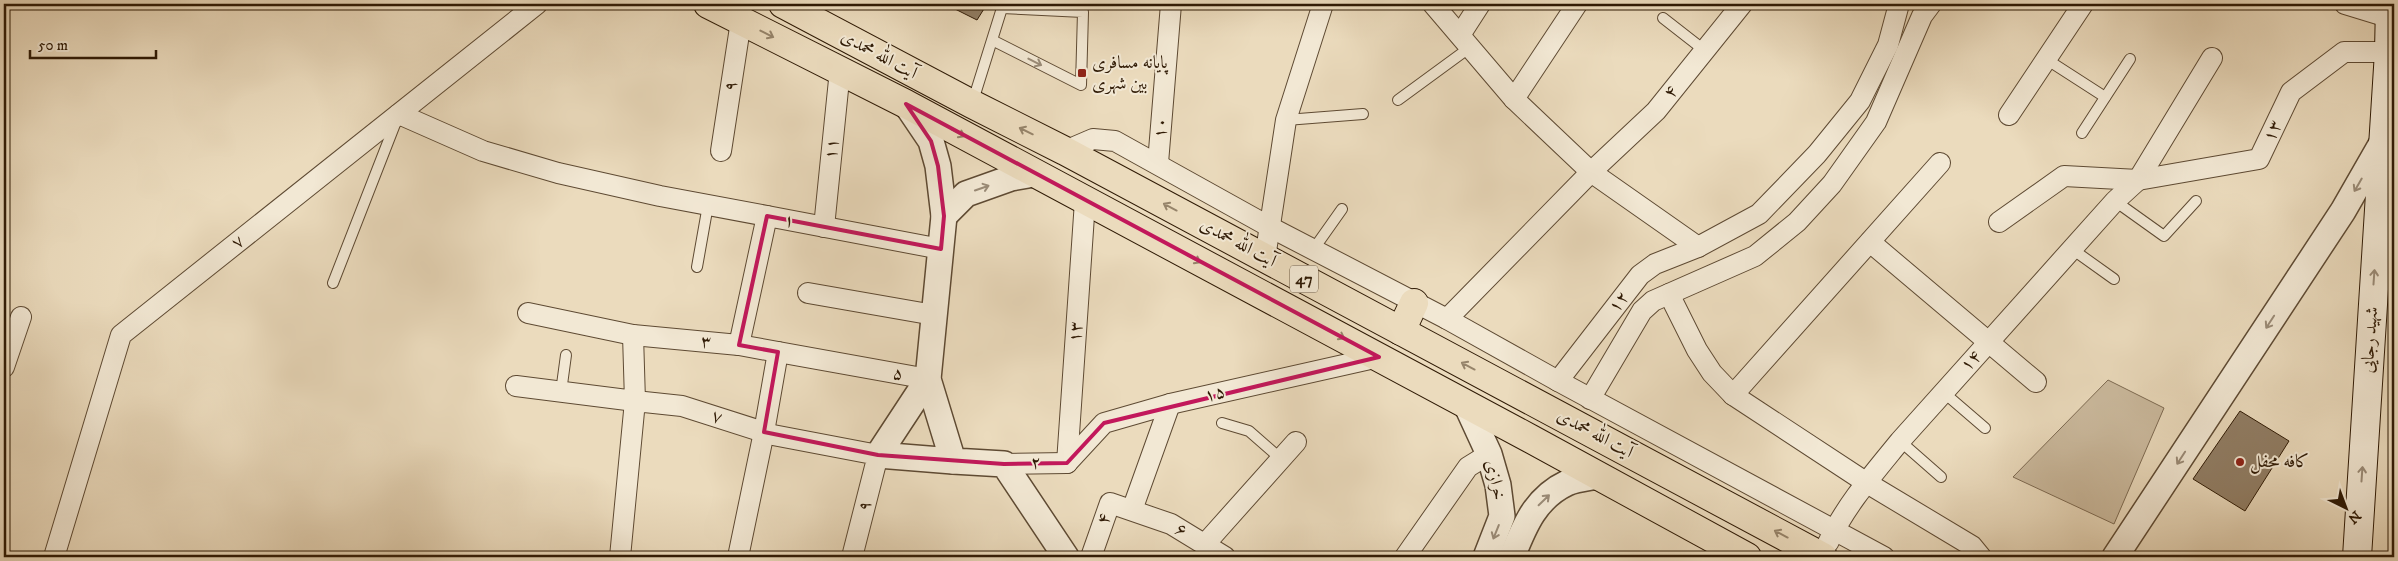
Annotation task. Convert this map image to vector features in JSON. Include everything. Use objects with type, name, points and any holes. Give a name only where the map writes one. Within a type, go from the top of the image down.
[{"type":"main road","name":"آیت الله محمدی","points":[[708,4],[906,104],[1532,439],[1747,557]]},
{"type":"main road","name":"آیت الله محمدی","points":[[782,4],[1065,151],[1823,557]]},
{"type":"main road","name":"شهید رجایی","points":[[2357,557],[2391,13]]},
{"type":"main road","points":[[1401,331],[1414,303]]},
{"type":"main road","points":[[1477,410],[1497,417],[1504,414],[1509,408],[1511,400],[1510,392],[1505,386]]},
{"type":"main road","points":[[1532,439],[1528,432],[1530,418],[1542,409],[1550,410]]},
{"type":"street","name":"۷","points":[[54,557],[121,335],[537,4]]},
{"type":"street","name":"۱۰","points":[[1158,164],[1171,4]]},
{"type":"street","points":[[1265,258],[1268,226],[1286,120],[1323,4]]},
{"type":"street","points":[[1433,4],[1514,98],[1591,172],[1698,246]]},
{"type":"street","points":[[1465,42],[1480,4]]},
{"type":"street","points":[[1514,98],[1577,4]]},
{"type":"street","name":"۴","points":[[1447,319],[1591,172],[1656,110],[1742,4]]},
{"type":"street","name":"۱۲","points":[[1558,381],[1640,274],[1655,264],[1698,246],[1759,214],[1817,154],[1860,102],[1888,45],[1899,4]]},
{"type":"street","points":[[2009,115],[2082,4]]},
{"type":"street","points":[[2345,4],[2391,13]]},
{"type":"street","points":[[1590,399],[1642,311],[1653,301],[1755,256],[1797,222],[1826,190],[1876,122],[1921,8]]},
{"type":"street","name":"۹","points":[[721,151],[741,21]]},
{"type":"street","name":"۱۳","points":[[2138,180],[2259,159],[2291,92],[2344,52],[2389,52]]},
{"type":"street","points":[[1999,222],[2064,176],[2138,180],[2212,58]]},
{"type":"street","name":"۱۱","points":[[824,227],[840,70]]},
{"type":"street","points":[[906,104],[931,140],[938,166],[944,216],[928,379],[953,461]]},
{"type":"street","points":[[399,114],[483,151],[558,173],[768,216]]},
{"type":"street","points":[[1065,151],[1093,139],[1115,141],[1268,226],[1447,319],[1590,399],[1884,557]]},
{"type":"street","points":[[2115,557],[2343,211],[2382,143]]},
{"type":"street","points":[[1733,395],[1940,163]]},
{"type":"street","points":[[944,216],[966,194],[1011,178],[1034,174]]},
{"type":"street","name":"۱۴","points":[[1823,557],[1834,531],[1867,483],[1900,441],[2115,200],[2138,180]]},
{"type":"street","name":"۱۳","points":[[1067,463],[1085,201]]},
{"type":"street","name":"۱","points":[[739,345],[768,216],[941,249]]},
{"type":"street","points":[[1870,242],[2036,382]]},
{"type":"street","points":[[808,293],[934,315]]},
{"type":"street","points":[[1669,294],[1697,350],[1712,373],[1733,395],[1867,483],[1972,546],[1982,557]]},
{"type":"street","name":"۳","points":[[528,313],[633,335],[739,345],[778,352]]},
{"type":"street","points":[[4,367],[21,317]]},
{"type":"street","points":[[620,557],[635,401],[633,335]]},
{"type":"street","points":[[737,557],[764,432],[778,352]]},
{"type":"street","name":"۵","points":[[778,352],[928,379],[878,455]]},
{"type":"street","name":"۱۵","points":[[1067,463],[1104,423],[1170,404],[1379,357]]},
{"type":"street","name":"۷","points":[[516,386],[682,406],[764,432],[878,455],[1004,464]]},
{"type":"street","points":[[1132,510],[1170,404]]},
{"type":"street","name":"خرازی","points":[[1477,410],[1498,485],[1502,516],[1486,557]]},
{"type":"street","points":[[1205,544],[1296,442]]},
{"type":"street","points":[[1405,557],[1468,467],[1489,454]]},
{"type":"street","name":"۹","points":[[852,557],[878,455]]},
{"type":"street","name":"۲","points":[[1004,464],[1067,463]]},
{"type":"street","points":[[1004,464],[1066,557]]},
{"type":"street","points":[[1512,557],[1525,524],[1542,499],[1568,482],[1598,476]]},
{"type":"street","name":"۴","points":[[1091,557],[1110,503],[1132,510]]},
{"type":"street","name":"۶","points":[[1132,510],[1171,524],[1225,557]]},
{"type":"lane","points":[[972,104],[992,40],[1002,8],[1083,12],[1081,84],[992,40]]},
{"type":"lane","points":[[1664,18],[1704,50]]},
{"type":"lane","points":[[1398,100],[1465,42]]},
{"type":"lane","points":[[2046,59],[2105,97]]},
{"type":"lane","points":[[2082,133],[2130,59]]},
{"type":"lane","points":[[333,283],[399,114]]},
{"type":"lane","points":[[1286,120],[1363,114]]},
{"type":"lane","points":[[2115,200],[2164,236],[2196,201]]},
{"type":"lane","points":[[697,267],[708,205]]},
{"type":"lane","points":[[1313,250],[1342,209]]},
{"type":"lane","points":[[2072,249],[2114,279]]},
{"type":"lane","points":[[561,392],[566,355]]},
{"type":"lane","points":[[1942,392],[1985,428]]},
{"type":"lane","points":[[1222,423],[1248,431],[1281,459]]},
{"type":"lane","points":[[1900,441],[1941,477]]},
{"type":"highlighted area","points":[[906,104],[1379,357],[1104,423],[1067,463],[1004,464],[878,455],[764,432],[778,352],[739,345],[767,216],[941,249],[944,216],[938,166],[931,141]]},
{"type":"shaded area","points":[[2108,380],[2164,408],[2114,524],[2013,477]]},
{"type":"building","points":[[945,4],[987,4],[977,20]]},
{"type":"building","name":"کافه محفل","points":[[2240,411],[2289,441],[2245,511],[2193,479]]},
{"type":"place","name":"پایانه مسافری بین شهری","points":[[1082,73]]},
{"type":"place","name":"کافه محفل","points":[[2240,462]]}]
